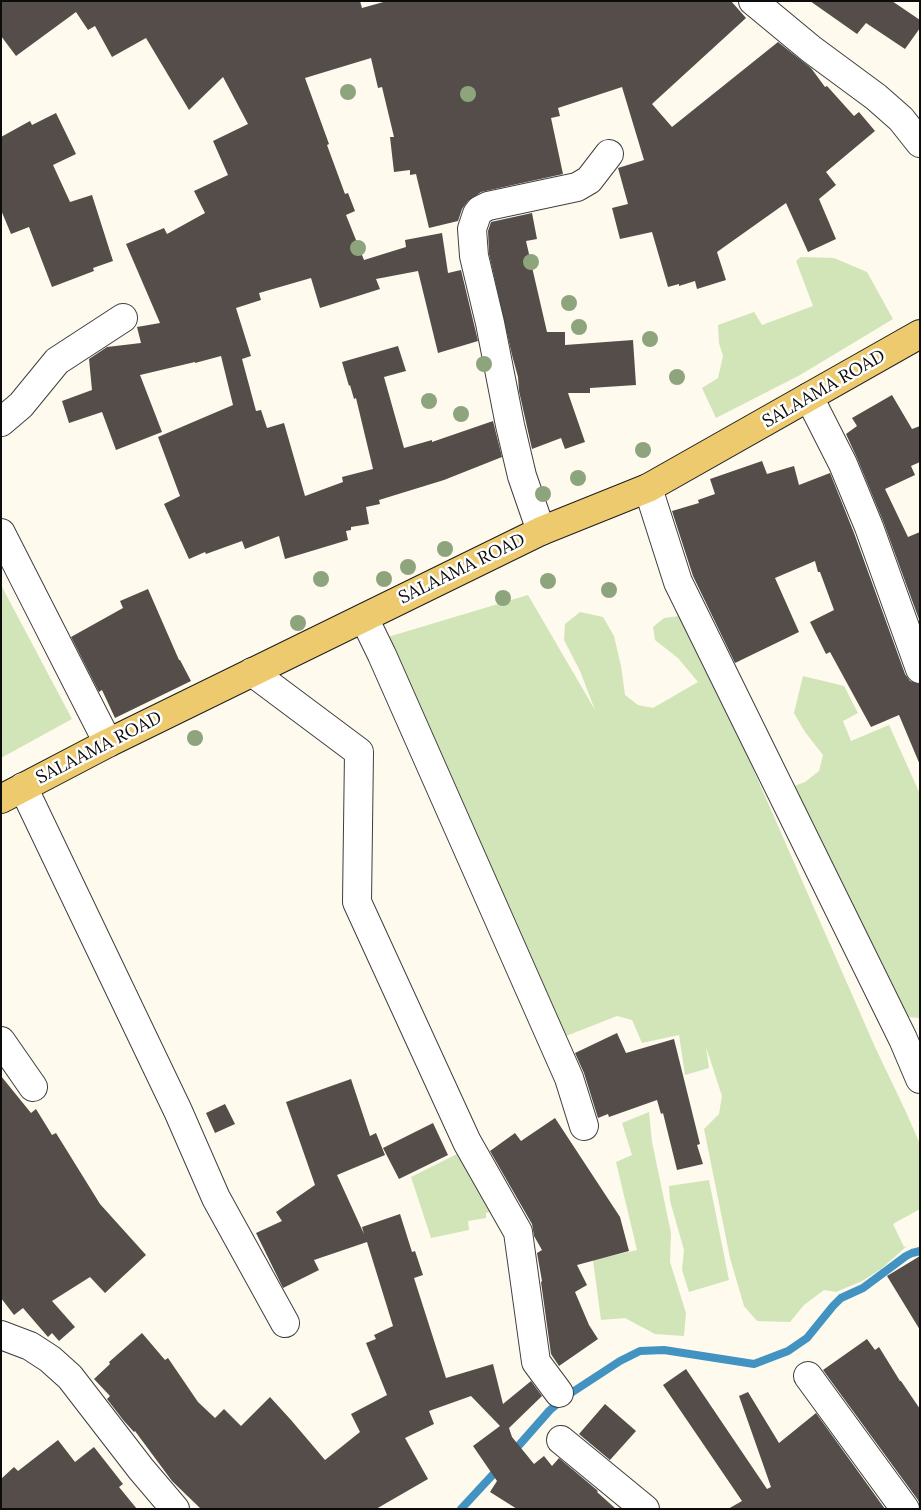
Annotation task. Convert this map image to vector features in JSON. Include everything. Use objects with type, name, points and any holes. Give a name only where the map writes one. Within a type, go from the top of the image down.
[{"type":"main road","name":"SALAAMA ROAD","points":[[12,793],[108,743],[541,531],[648,488],[920,334]]},
{"type":"street","points":[[753,1],[811,49],[882,102],[901,119],[920,143]]},
{"type":"street","points":[[541,531],[522,476],[510,426],[490,323],[474,256],[472,229],[477,214],[488,206],[577,187],[589,180],[609,154]]},
{"type":"street","points":[[1,422],[21,405],[57,361],[123,318]]},
{"type":"street","points":[[809,397],[843,464],[869,527],[920,669]]},
{"type":"street","points":[[648,488],[678,582],[903,1039],[920,1079]]},
{"type":"street","points":[[1,533],[108,743]]},
{"type":"street","points":[[364,618],[569,1078],[584,1126]]},
{"type":"street","points":[[252,672],[359,752],[357,902],[466,1142],[518,1232],[536,1362],[559,1393]]},
{"type":"street","points":[[12,793],[178,1112],[216,1198],[285,1323]]},
{"type":"street","points":[[1,1041],[32,1087]]},
{"type":"street","points":[[1,1335],[30,1346],[50,1359],[70,1377],[141,1469],[175,1509]]},
{"type":"street","points":[[808,1376],[905,1509]]},
{"type":"street","points":[[561,1440],[645,1509]]},
{"type":"green space","points":[[801,257],[834,258],[867,272],[893,319],[800,375],[716,418],[702,388],[718,378],[723,356],[719,343],[718,325],[754,312],[762,325],[813,306],[796,261]]},
{"type":"green space","points":[[1,585],[72,719],[1,758]]},
{"type":"green space","points":[[528,595],[595,710],[580,671],[564,640],[565,624],[580,612],[603,617],[614,636],[625,695],[638,705],[653,708],[698,682],[678,658],[655,640],[653,627],[664,618],[679,616],[692,632],[725,699],[743,746],[875,1047],[920,1144],[920,1209],[893,1224],[904,1247],[907,1246],[881,1269],[862,1281],[836,1292],[824,1290],[804,1305],[790,1322],[757,1321],[744,1306],[730,1258],[704,1129],[719,1114],[722,1096],[706,1047],[709,1068],[685,1075],[679,1035],[642,1043],[632,1020],[617,1016],[561,1038],[381,639]]},
{"type":"green space","points":[[803,676],[844,686],[858,713],[843,721],[851,741],[889,725],[920,794],[920,1018],[907,1017],[896,998],[794,786],[805,782],[819,771],[823,755],[805,732],[794,713]]},
{"type":"green space","points":[[649,1112],[652,1142],[671,1233],[670,1262],[686,1313],[684,1336],[655,1334],[625,1318],[601,1320],[593,1260],[637,1250],[616,1162],[632,1155],[622,1123]]},
{"type":"green space","points":[[469,1148],[508,1207],[486,1213],[486,1218],[468,1221],[469,1230],[431,1238],[411,1177]]},
{"type":"green space","points":[[709,1180],[729,1280],[689,1292],[682,1270],[684,1250],[670,1201],[669,1186]]},
{"type":"building","points":[[1,1],[360,1],[362,8],[387,1],[731,1],[746,18],[652,104],[672,127],[778,42],[811,68],[825,87],[827,86],[854,116],[859,112],[875,131],[826,172],[836,185],[819,199],[836,239],[808,252],[786,203],[717,252],[726,280],[697,289],[695,281],[668,287],[652,232],[620,239],[612,208],[628,204],[618,168],[644,160],[622,87],[558,108],[560,116],[551,118],[563,174],[481,192],[468,201],[462,209],[458,221],[429,228],[416,174],[410,175],[410,170],[394,172],[390,137],[394,137],[382,87],[378,88],[371,58],[305,78],[345,194],[348,193],[355,211],[346,215],[364,260],[406,247],[405,240],[442,233],[448,273],[461,270],[478,341],[438,353],[418,271],[376,279],[380,289],[320,308],[311,278],[259,293],[261,300],[236,308],[251,356],[242,359],[256,411],[261,410],[267,428],[284,423],[305,496],[343,482],[342,477],[373,469],[356,398],[354,399],[342,362],[398,346],[406,371],[384,377],[404,448],[432,440],[432,442],[493,421],[502,457],[444,480],[379,500],[380,504],[366,507],[369,524],[351,527],[351,530],[346,531],[348,540],[285,559],[279,536],[245,549],[242,541],[189,559],[164,504],[180,496],[158,437],[233,405],[221,356],[140,375],[162,432],[116,450],[102,412],[69,423],[62,401],[92,390],[89,359],[107,347],[141,343],[137,327],[160,323],[126,244],[164,228],[167,234],[205,213],[194,191],[228,175],[213,141],[248,124],[223,77],[189,110],[146,38],[112,57],[95,26],[88,30],[76,12],[16,56],[1,36]]},
{"type":"building","points":[[810,1],[892,1],[920,20],[920,28],[905,49],[866,23],[857,34]]},
{"type":"building","points":[[56,113],[76,154],[53,165],[70,202],[92,195],[113,261],[93,268],[94,271],[52,287],[29,227],[11,234],[1,210],[1,137],[30,121],[32,125]]},
{"type":"building","points":[[532,213],[537,239],[526,241],[547,332],[565,332],[565,345],[633,340],[636,385],[590,388],[590,393],[568,393],[585,442],[565,449],[561,438],[532,449],[519,391],[518,377],[489,254],[488,231],[491,222]]},
{"type":"building","points":[[892,395],[912,429],[920,426],[920,462],[911,466],[915,475],[885,489],[908,537],[920,532],[920,622],[883,521],[846,434],[857,426],[852,418]]},
{"type":"building","points":[[762,461],[767,474],[794,466],[799,485],[830,473],[854,533],[905,674],[910,681],[920,684],[920,765],[899,715],[871,727],[830,652],[826,654],[810,622],[834,610],[815,561],[775,578],[799,632],[735,663],[693,576],[672,511],[699,503],[698,500],[715,494],[710,479]]},
{"type":"building","points":[[148,589],[179,660],[191,681],[115,718],[102,690],[99,692],[71,637],[123,608],[120,601]]},
{"type":"building","points":[[617,1033],[626,1053],[674,1039],[700,1144],[697,1145],[703,1164],[677,1170],[663,1113],[661,1114],[657,1100],[609,1117],[608,1114],[598,1118],[584,1073],[575,1053]]},
{"type":"building","points":[[1,1076],[31,1113],[36,1109],[52,1135],[56,1133],[100,1204],[146,1255],[105,1293],[90,1277],[52,1301],[75,1327],[59,1341],[52,1333],[48,1337],[23,1308],[14,1315],[1,1298]]},
{"type":"building","points":[[351,1079],[370,1136],[376,1133],[385,1155],[337,1175],[364,1234],[362,1227],[400,1214],[412,1252],[415,1251],[423,1275],[414,1278],[446,1378],[493,1364],[503,1404],[531,1381],[542,1396],[509,1428],[512,1437],[534,1464],[544,1456],[552,1466],[559,1458],[616,1509],[517,1509],[490,1492],[497,1481],[473,1446],[500,1426],[471,1396],[429,1411],[434,1424],[405,1438],[428,1479],[376,1509],[201,1509],[172,1481],[135,1431],[124,1421],[107,1399],[110,1396],[94,1379],[110,1364],[109,1362],[142,1333],[165,1360],[168,1358],[198,1402],[215,1418],[224,1409],[241,1426],[270,1397],[325,1460],[360,1432],[351,1414],[387,1395],[366,1343],[376,1339],[374,1335],[393,1326],[367,1242],[314,1260],[319,1270],[283,1288],[256,1233],[282,1221],[276,1212],[315,1185],[286,1102]]},
{"type":"building","points":[[225,1104],[235,1124],[215,1133],[206,1113]]},
{"type":"building","points":[[555,1118],[620,1217],[629,1251],[577,1265],[587,1285],[575,1292],[589,1325],[598,1339],[559,1366],[551,1354],[537,1253],[542,1250],[534,1236],[532,1224],[490,1151],[515,1133],[521,1141]]},
{"type":"building","points":[[433,1123],[448,1155],[399,1179],[383,1148]]},
{"type":"building","points":[[920,1256],[920,1330],[887,1276]]},
{"type":"building","points":[[867,1339],[875,1350],[879,1347],[920,1409],[920,1505],[823,1370]]},
{"type":"building","points":[[686,1369],[767,1489],[771,1487],[739,1396],[748,1392],[779,1443],[816,1413],[885,1509],[728,1509],[742,1501],[663,1385]]},
{"type":"building","points":[[605,1404],[636,1431],[610,1460],[579,1434]]},
{"type":"building","points":[[58,1440],[75,1462],[94,1447],[123,1484],[119,1487],[137,1509],[1,1509],[1,1479],[14,1467],[18,1471]]},
{"type":"waterway","points":[[513,1452],[550,1410],[571,1393],[620,1361],[640,1351],[664,1350],[754,1364],[788,1351],[807,1338],[841,1298],[863,1288],[906,1256],[920,1251]]},
{"type":"waterway","points":[[461,1509],[499,1468]]}]
